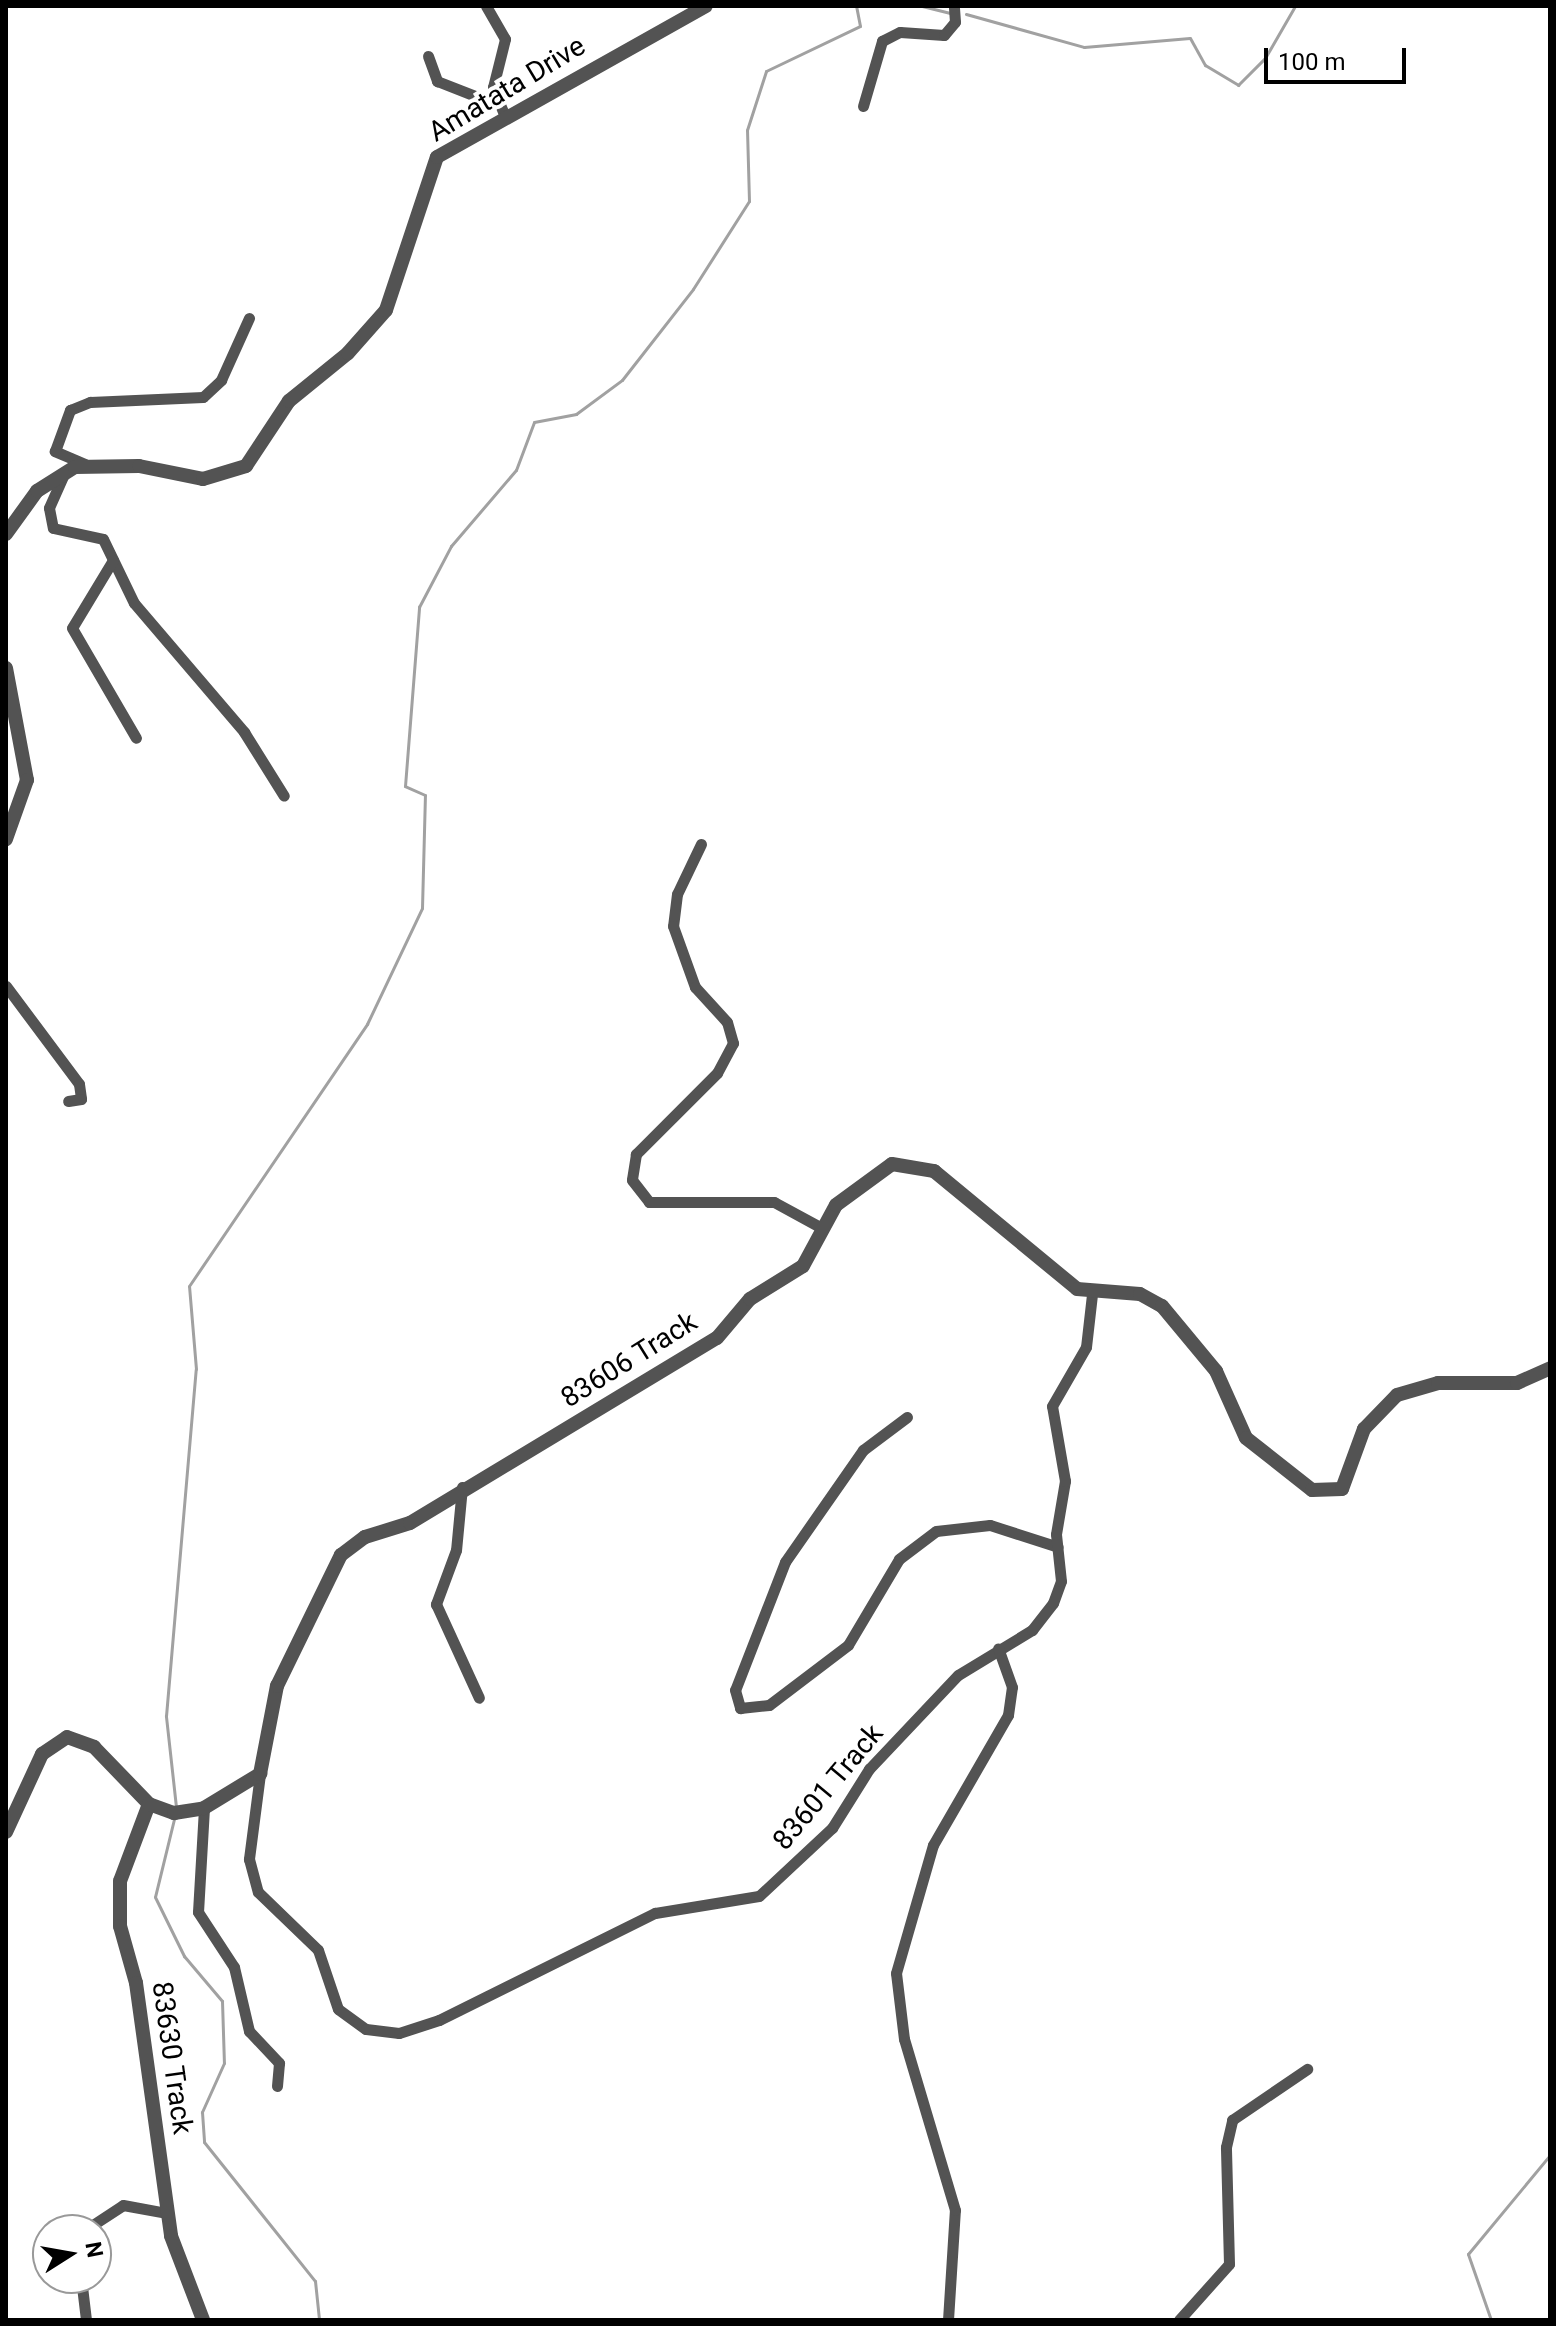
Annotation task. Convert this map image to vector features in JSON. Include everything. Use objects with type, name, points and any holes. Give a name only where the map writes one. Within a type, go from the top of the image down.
[{"type":"street","points":[[428,56],[437,81],[499,108],[505,39],[486,6]]},
{"type":"street","name":"Amatata Drive","points":[[6,534],[37,491],[65,470],[86,464],[203,479],[246,466],[289,401],[348,353],[386,310],[437,157],[499,108],[706,6]]},
{"type":"street","points":[[863,106],[882,41],[900,32],[944,35],[955,22],[954,6]]},
{"type":"street","points":[[86,464],[55,451],[70,410],[90,402],[203,397],[221,380],[249,318]]},
{"type":"street","points":[[65,470],[49,508],[51,525],[59,534],[103,539],[134,603],[237,724],[284,796]]},
{"type":"street","points":[[113,560],[72,628],[136,738]]},
{"type":"street","points":[[6,668],[27,780],[6,839]]},
{"type":"street","points":[[701,844],[677,894],[673,926],[695,987],[727,1022],[733,1043],[717,1073],[636,1154],[632,1180],[649,1202],[774,1202],[818,1226]]},
{"type":"street","points":[[6,986],[79,1084],[81,1099],[68,1101]]},
{"type":"street","name":"83606 Track","points":[[260,1774],[277,1686],[341,1555],[365,1537],[410,1523],[463,1486],[717,1338],[750,1299],[803,1266],[818,1226],[884,1168],[916,1164],[1092,1294]]},
{"type":"street","points":[[1092,1294],[1140,1294],[1162,1306],[1216,1371],[1246,1438],[1280,1471],[1321,1492],[1342,1489],[1364,1429],[1397,1395],[1438,1383],[1517,1383],[1550,1368]]},
{"type":"street","name":"83601 Track","points":[[260,1774],[249,1859],[258,1892],[318,1950],[346,2018],[399,2033],[544,1973],[655,1913],[759,1896],[832,1828],[869,1769],[958,1675],[1042,1621],[1061,1581],[1058,1547],[1065,1481],[1052,1406],[1086,1347],[1092,1294]]},
{"type":"street","points":[[907,1417],[863,1450],[785,1562],[735,1690],[740,1708],[769,1705],[848,1645],[899,1559],[936,1531],[990,1525],[1058,1547]]},
{"type":"street","points":[[463,1486],[456,1550],[436,1604],[479,1698]]},
{"type":"street","points":[[948,2320],[955,2210],[904,2039],[896,1973],[933,1845],[1008,1715],[1012,1687],[998,1648]]},
{"type":"street","points":[[6,1832],[42,1754],[67,1737],[94,1747],[149,1804],[174,1813],[204,1808],[260,1774]]},
{"type":"street","name":"83630 Track","points":[[149,1804],[125,1858],[119,1901],[167,2213],[203,2320]]},
{"type":"street","points":[[204,1808],[198,1912],[234,1967],[249,2031],[279,2063],[277,2086]]},
{"type":"street","points":[[1179,2320],[1229,2264],[1226,2147],[1232,2120],[1307,2069]]},
{"type":"street","points":[[109,2214],[123,2205],[167,2213]]},
{"type":"street","points":[[83,2294],[86,2320]]},
{"type":"waterway","points":[[176,1807],[166,1716],[196,1369],[189,1286],[367,1024],[422,908],[425,795],[405,786],[419,607],[451,546],[516,470],[534,422],[576,414],[622,380],[693,289],[749,201],[747,130],[766,71],[860,26],[856,6]]},
{"type":"waterway","points":[[922,6],[950,13]]},
{"type":"waterway","points":[[966,14],[1084,47],[1190,38],[1205,65],[1238,85],[1265,58],[1295,6]]},
{"type":"waterway","points":[[174,1819],[155,1897],[184,1956],[222,2001],[224,2063],[202,2112],[204,2142],[315,2281],[319,2320]]},
{"type":"waterway","points":[[1491,2320],[1468,2254],[1550,2155]]}]
